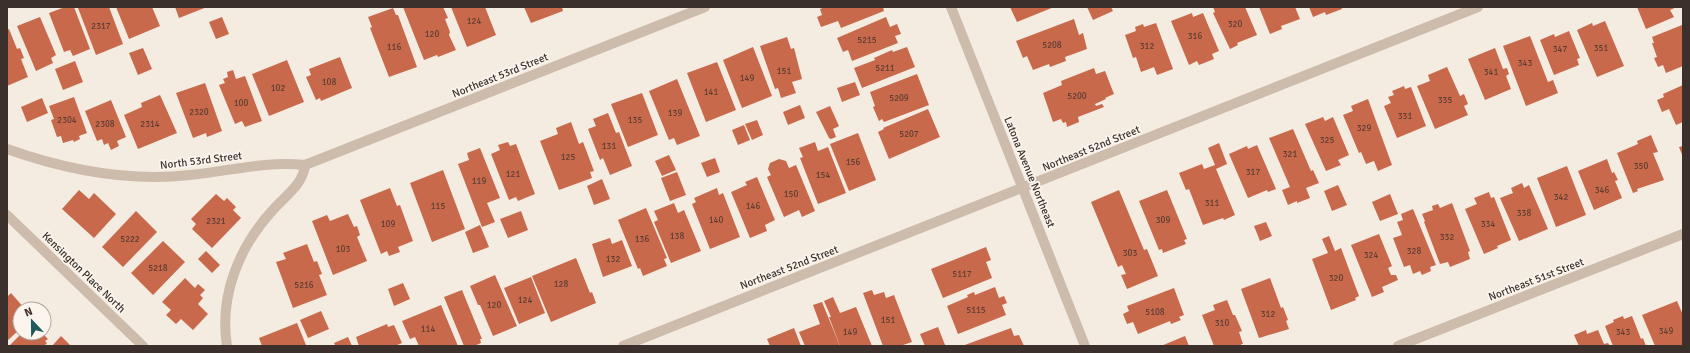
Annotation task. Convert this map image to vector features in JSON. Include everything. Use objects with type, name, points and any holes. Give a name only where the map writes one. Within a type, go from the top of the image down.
[{"type":"street","name":"Northeast 53rd Street","points":[[305,165],[705,7]]},
{"type":"street","name":"Latona Avenue Northeast","points":[[951,7],[1085,346]]},
{"type":"street","name":"Northeast 52nd Street","points":[[622,346],[1478,7]]},
{"type":"street","name":"North 53rd Street","points":[[7,149],[46,162],[68,167],[133,177],[190,175],[263,164],[284,163],[305,165]]},
{"type":"street","points":[[227,346],[225,322],[227,305],[233,276],[238,262],[254,232],[301,180],[305,165]]},
{"type":"street","name":"Kensington Place North","points":[[7,215],[144,346]]},
{"type":"street","name":"Northeast 51st Street","points":[[1398,346],[1683,234]]},
{"type":"building","points":[[65,7],[74,7],[90,49],[73,56],[70,50],[64,52],[49,13]]},
{"type":"building","points":[[109,7],[123,44],[96,55],[78,8]]},
{"type":"building","points":[[116,7],[152,7],[160,26],[129,39]]},
{"type":"building","points":[[175,7],[207,7],[179,18]]},
{"type":"building","points":[[403,7],[443,7],[448,18],[445,19],[450,32],[449,35],[456,50],[438,57],[437,55],[424,60]]},
{"type":"building","points":[[451,7],[485,7],[496,35],[467,47]]},
{"type":"building","points":[[524,7],[562,7],[563,11],[531,23]]},
{"type":"building","points":[[825,7],[883,7],[884,11],[841,28],[838,21],[821,27],[817,17],[822,15],[820,9]]},
{"type":"building","points":[[1010,7],[1054,7],[1017,22]]},
{"type":"building","points":[[1087,7],[1111,7],[1113,11],[1093,20]]},
{"type":"building","points":[[1213,7],[1245,7],[1257,35],[1237,43],[1238,45],[1230,49],[1213,13],[1215,12]]},
{"type":"building","points":[[1259,7],[1295,7],[1300,19],[1281,26],[1282,29],[1270,34]]},
{"type":"building","points":[[1309,7],[1341,7],[1342,9],[1326,15],[1325,12],[1313,17]]},
{"type":"building","points":[[1637,7],[1677,7],[1670,10],[1674,17],[1646,29]]},
{"type":"building","points":[[393,8],[396,15],[398,15],[417,67],[389,77],[370,28],[372,27],[368,17]]},
{"type":"building","points":[[1192,13],[1193,17],[1203,13],[1219,51],[1212,54],[1214,59],[1199,65],[1197,61],[1189,65],[1171,21]]},
{"type":"building","points":[[40,17],[56,55],[51,58],[53,63],[36,71],[17,26]]},
{"type":"building","points":[[222,17],[229,34],[216,39],[209,22]]},
{"type":"building","points":[[886,17],[890,27],[897,24],[901,34],[895,36],[898,43],[852,61],[848,50],[843,52],[837,38]]},
{"type":"building","points":[[1074,19],[1079,35],[1083,33],[1087,49],[1065,57],[1066,61],[1050,67],[1049,64],[1033,70],[1027,56],[1023,58],[1016,41]]},
{"type":"building","points":[[1605,21],[1624,66],[1597,77],[1577,30],[1592,23],[1593,26]]},
{"type":"building","points":[[1156,23],[1173,69],[1157,75],[1154,67],[1141,72],[1136,57],[1133,58],[1125,35],[1136,31],[1135,27],[1143,24],[1144,27]]},
{"type":"building","points":[[1682,25],[1683,66],[1666,73],[1663,65],[1658,67],[1654,58],[1657,57],[1652,43],[1654,43],[1652,37]]},
{"type":"building","points":[[9,29],[17,49],[20,48],[24,58],[21,59],[28,77],[7,86],[7,30]]},
{"type":"building","points":[[1569,31],[1580,58],[1577,59],[1579,65],[1554,75],[1540,40],[1554,34],[1555,37]]},
{"type":"building","points":[[1530,36],[1548,82],[1553,80],[1558,93],[1526,106],[1503,46]]},
{"type":"building","points":[[787,37],[791,49],[794,48],[802,79],[792,82],[796,93],[781,98],[778,88],[775,89],[760,46]]},
{"type":"building","points":[[753,47],[772,96],[742,108],[723,60]]},
{"type":"building","points":[[907,47],[915,67],[862,88],[854,68],[875,60],[874,58],[892,50],[893,52]]},
{"type":"building","points":[[143,48],[152,69],[138,75],[129,53]]},
{"type":"building","points":[[1495,48],[1503,69],[1507,68],[1509,74],[1506,76],[1511,89],[1485,100],[1468,59]]},
{"type":"building","points":[[340,57],[352,88],[321,101],[320,98],[316,100],[306,77],[311,75],[309,69]]},
{"type":"building","points":[[287,60],[304,102],[269,116],[252,74]]},
{"type":"building","points":[[75,61],[83,82],[63,90],[55,69]]},
{"type":"building","points":[[717,62],[736,110],[706,122],[687,73]]},
{"type":"building","points":[[1447,67],[1460,96],[1464,94],[1468,104],[1464,106],[1468,115],[1435,129],[1417,86],[1430,81],[1428,75]]},
{"type":"building","points":[[1094,68],[1096,74],[1105,71],[1114,94],[1095,104],[1096,106],[1102,104],[1104,107],[1078,117],[1079,122],[1067,127],[1066,122],[1063,123],[1061,119],[1053,122],[1043,93],[1062,85],[1061,81]]},
{"type":"building","points":[[233,70],[236,79],[245,76],[262,121],[245,127],[242,121],[235,124],[219,85],[225,83],[223,79],[228,77],[227,72]]},
{"type":"building","points":[[917,74],[929,105],[884,122],[882,119],[879,121],[873,107],[875,106],[870,92]]},
{"type":"building","points":[[677,79],[700,136],[677,145],[674,138],[669,140],[649,91]]},
{"type":"building","points":[[855,82],[860,95],[842,102],[837,88]]},
{"type":"building","points":[[205,83],[222,131],[207,137],[206,133],[193,138],[176,93]]},
{"type":"building","points":[[1683,85],[1683,122],[1676,125],[1669,109],[1662,112],[1657,100],[1664,97],[1663,94]]},
{"type":"building","points":[[1404,86],[1405,89],[1411,87],[1426,126],[1397,138],[1384,106],[1391,103],[1388,97],[1394,95],[1392,91]]},
{"type":"building","points":[[642,93],[658,135],[628,147],[611,104]]},
{"type":"building","points":[[160,95],[177,133],[138,149],[124,115],[142,107],[141,103]]},
{"type":"building","points":[[74,97],[87,133],[79,136],[80,139],[74,142],[73,140],[63,143],[61,136],[57,137],[51,120],[54,119],[49,106]]},
{"type":"building","points":[[42,98],[48,113],[27,122],[21,107]]},
{"type":"building","points":[[1368,99],[1392,165],[1378,171],[1374,161],[1366,164],[1361,152],[1359,153],[1343,115],[1353,111],[1351,106]]},
{"type":"building","points":[[111,100],[126,137],[117,141],[119,146],[111,150],[108,143],[104,145],[102,139],[97,141],[85,111]]},
{"type":"building","points":[[800,105],[805,118],[788,125],[783,112]]},
{"type":"building","points":[[830,106],[839,126],[833,129],[836,137],[831,139],[829,138],[816,112]]},
{"type":"building","points":[[928,109],[940,137],[889,159],[878,132],[884,129],[883,128]]},
{"type":"building","points":[[608,113],[616,133],[619,132],[632,166],[610,175],[603,158],[600,160],[588,129],[596,126],[593,119]]},
{"type":"building","points":[[1323,117],[1325,121],[1333,117],[1349,155],[1338,160],[1341,165],[1326,171],[1305,124]]},
{"type":"building","points":[[757,120],[763,135],[752,140],[745,124]]},
{"type":"building","points":[[571,122],[579,144],[583,142],[594,171],[590,172],[592,178],[559,190],[540,141],[558,134],[556,128]]},
{"type":"building","points":[[744,125],[750,140],[738,145],[732,130]]},
{"type":"building","points":[[1293,129],[1311,171],[1313,170],[1319,183],[1306,188],[1310,198],[1288,205],[1282,190],[1290,187],[1269,138]]},
{"type":"building","points":[[858,133],[876,180],[849,191],[830,144]]},
{"type":"building","points":[[1651,135],[1658,152],[1653,153],[1664,180],[1637,189],[1638,191],[1633,193],[1617,153],[1638,144],[1637,141]]},
{"type":"building","points":[[508,142],[510,146],[516,144],[535,194],[518,201],[516,197],[509,200],[491,154],[500,150],[498,145]]},
{"type":"building","points":[[815,142],[818,151],[828,147],[846,193],[818,204],[800,158],[803,157],[799,148]]},
{"type":"building","points":[[1219,143],[1227,164],[1216,169],[1235,215],[1224,220],[1223,218],[1203,225],[1189,189],[1186,190],[1179,173],[1202,164],[1204,169],[1215,165],[1208,148]]},
{"type":"building","points":[[1257,145],[1276,189],[1268,192],[1267,190],[1248,198],[1229,154],[1247,146],[1248,149]]},
{"type":"building","points":[[1683,146],[1683,157],[1679,147]]},
{"type":"building","points":[[480,148],[500,198],[487,203],[495,222],[482,227],[458,164],[469,160],[467,153]]},
{"type":"building","points":[[669,155],[676,170],[662,176],[655,161]]},
{"type":"building","points":[[715,158],[720,172],[707,177],[701,163]]},
{"type":"building","points":[[779,159],[786,161],[789,168],[796,165],[815,211],[802,217],[799,210],[784,217],[767,177],[771,175],[768,169],[770,163]]},
{"type":"building","points":[[1607,159],[1612,173],[1614,172],[1618,180],[1615,181],[1622,198],[1594,210],[1578,171]]},
{"type":"building","points":[[1567,166],[1586,215],[1556,227],[1537,178]]},
{"type":"building","points":[[443,170],[465,229],[432,242],[410,183]]},
{"type":"building","points":[[677,172],[686,195],[670,201],[661,178]]},
{"type":"building","points":[[757,177],[775,220],[765,225],[767,231],[750,238],[731,192],[747,185],[745,182]]},
{"type":"building","points":[[602,179],[610,199],[594,205],[587,186]]},
{"type":"building","points":[[1522,183],[1524,188],[1529,185],[1548,229],[1519,241],[1500,198],[1513,193],[1511,188]]},
{"type":"building","points":[[1338,185],[1347,205],[1332,211],[1324,191]]},
{"type":"building","points":[[390,188],[397,206],[400,205],[413,241],[398,247],[400,252],[389,256],[387,251],[381,254],[360,200]]},
{"type":"building","points":[[717,188],[719,195],[723,193],[740,237],[710,249],[692,204],[696,202],[694,198]]},
{"type":"building","points":[[79,190],[89,199],[94,193],[116,214],[94,238],[62,209]]},
{"type":"building","points":[[1119,190],[1144,250],[1147,249],[1158,276],[1127,289],[1121,275],[1126,274],[1122,265],[1118,267],[1091,202]]},
{"type":"building","points":[[1167,190],[1187,239],[1184,240],[1186,244],[1163,253],[1162,249],[1159,250],[1139,201]]},
{"type":"building","points":[[1489,192],[1491,198],[1494,197],[1511,240],[1484,254],[1465,209],[1477,204],[1474,198]]},
{"type":"building","points":[[216,194],[224,201],[227,198],[236,207],[233,210],[241,218],[212,248],[192,229],[196,224],[191,219]]},
{"type":"building","points":[[1390,194],[1398,214],[1380,221],[1372,202]]},
{"type":"building","points":[[674,203],[678,213],[684,210],[701,251],[671,263],[654,222],[658,220],[654,211]]},
{"type":"building","points":[[1452,203],[1470,251],[1468,252],[1470,259],[1450,267],[1448,262],[1440,264],[1422,214],[1433,210],[1432,206],[1438,204],[1440,208]]},
{"type":"building","points":[[646,208],[667,258],[664,259],[667,266],[643,276],[640,268],[638,269],[618,220]]},
{"type":"building","points":[[1413,209],[1436,265],[1430,267],[1431,271],[1422,275],[1420,271],[1413,274],[1410,265],[1404,267],[1393,238],[1402,235],[1397,222],[1403,220],[1401,214]]},
{"type":"building","points":[[136,211],[157,232],[123,267],[102,247]]},
{"type":"building","points":[[521,211],[528,230],[508,238],[500,219]]},
{"type":"building","points":[[348,214],[354,227],[357,226],[360,235],[357,237],[367,261],[333,275],[312,221],[327,215],[330,221]]},
{"type":"building","points":[[1266,222],[1272,236],[1260,241],[1254,226]]},
{"type":"building","points":[[480,225],[489,247],[473,253],[465,232]]},
{"type":"building","points":[[1379,234],[1392,266],[1388,268],[1391,275],[1396,275],[1398,280],[1382,287],[1384,292],[1372,297],[1351,245]]},
{"type":"building","points":[[1329,236],[1335,251],[1341,248],[1359,296],[1355,298],[1356,300],[1331,310],[1312,259],[1328,253],[1322,239]]},
{"type":"building","points":[[610,238],[612,244],[622,240],[632,266],[603,277],[592,244]]},
{"type":"building","points":[[163,241],[185,262],[153,295],[131,273]]},
{"type":"building","points":[[307,244],[314,262],[317,261],[322,274],[319,275],[327,295],[293,308],[276,262],[286,259],[283,253]]},
{"type":"building","points":[[986,247],[991,260],[986,262],[992,278],[943,298],[931,269]]},
{"type":"building","points":[[206,251],[220,265],[212,273],[198,259]]},
{"type":"building","points":[[576,258],[590,293],[592,292],[596,303],[551,322],[532,276]]},
{"type":"building","points":[[495,275],[517,326],[493,336],[470,286]]},
{"type":"building","points":[[531,277],[545,313],[519,324],[504,288]]},
{"type":"building","points":[[185,278],[195,288],[198,284],[205,290],[200,295],[203,298],[198,304],[208,314],[193,330],[181,319],[176,324],[166,315],[171,310],[162,302]]},
{"type":"building","points":[[1270,278],[1281,308],[1283,307],[1288,320],[1286,321],[1289,329],[1259,338],[1241,289]]},
{"type":"building","points":[[403,283],[410,299],[394,306],[388,289]]},
{"type":"building","points":[[995,287],[999,298],[1004,296],[1007,303],[1002,305],[1006,315],[958,334],[947,306],[968,297],[967,295],[974,292],[975,295]]},
{"type":"building","points":[[1174,288],[1184,315],[1179,317],[1181,320],[1171,324],[1170,321],[1138,334],[1133,322],[1127,324],[1123,314],[1129,311],[1127,306]]},
{"type":"building","points":[[462,290],[482,339],[480,339],[481,343],[474,346],[464,346],[444,297]]},
{"type":"building","points":[[872,290],[874,295],[884,292],[886,298],[894,295],[912,342],[900,346],[883,346],[863,293]]},
{"type":"building","points":[[11,293],[18,301],[12,301],[12,336],[7,341],[7,297]]},
{"type":"building","points":[[833,297],[840,313],[856,307],[872,346],[840,346],[829,317],[831,317],[824,301]]},
{"type":"building","points":[[1227,300],[1242,331],[1239,332],[1243,344],[1241,344],[1242,346],[1214,346],[1202,315],[1215,310],[1213,305]]},
{"type":"building","points":[[1677,301],[1683,315],[1683,346],[1655,346],[1642,315]]},
{"type":"building","points":[[822,302],[840,346],[805,346],[799,332],[820,324],[813,305]]},
{"type":"building","points":[[441,305],[458,346],[419,346],[415,337],[410,339],[402,321]]},
{"type":"building","points":[[321,311],[329,329],[308,338],[300,320]]},
{"type":"building","points":[[1623,316],[1624,319],[1632,316],[1641,339],[1643,338],[1646,346],[1613,346],[1605,326],[1614,322],[1613,320]]},
{"type":"building","points":[[297,323],[306,345],[262,346],[259,338]]},
{"type":"building","points":[[387,324],[388,327],[394,325],[402,343],[395,346],[359,346],[356,337]]},
{"type":"building","points":[[938,327],[945,345],[925,346],[920,334]]},
{"type":"building","points":[[794,328],[801,346],[770,346],[767,339]]},
{"type":"building","points":[[1011,328],[1014,336],[1019,335],[1024,346],[962,346]]},
{"type":"building","points":[[1586,330],[1587,334],[1598,330],[1604,344],[1608,343],[1610,346],[1579,346],[1574,335]]},
{"type":"building","points":[[61,336],[71,346],[52,346]]},
{"type":"building","points":[[1185,336],[1189,346],[1161,346]]},
{"type":"building","points":[[348,337],[352,346],[331,346],[335,345],[334,343]]},
{"type":"building","points":[[14,341],[45,341],[47,343],[44,346],[9,346]]}]
